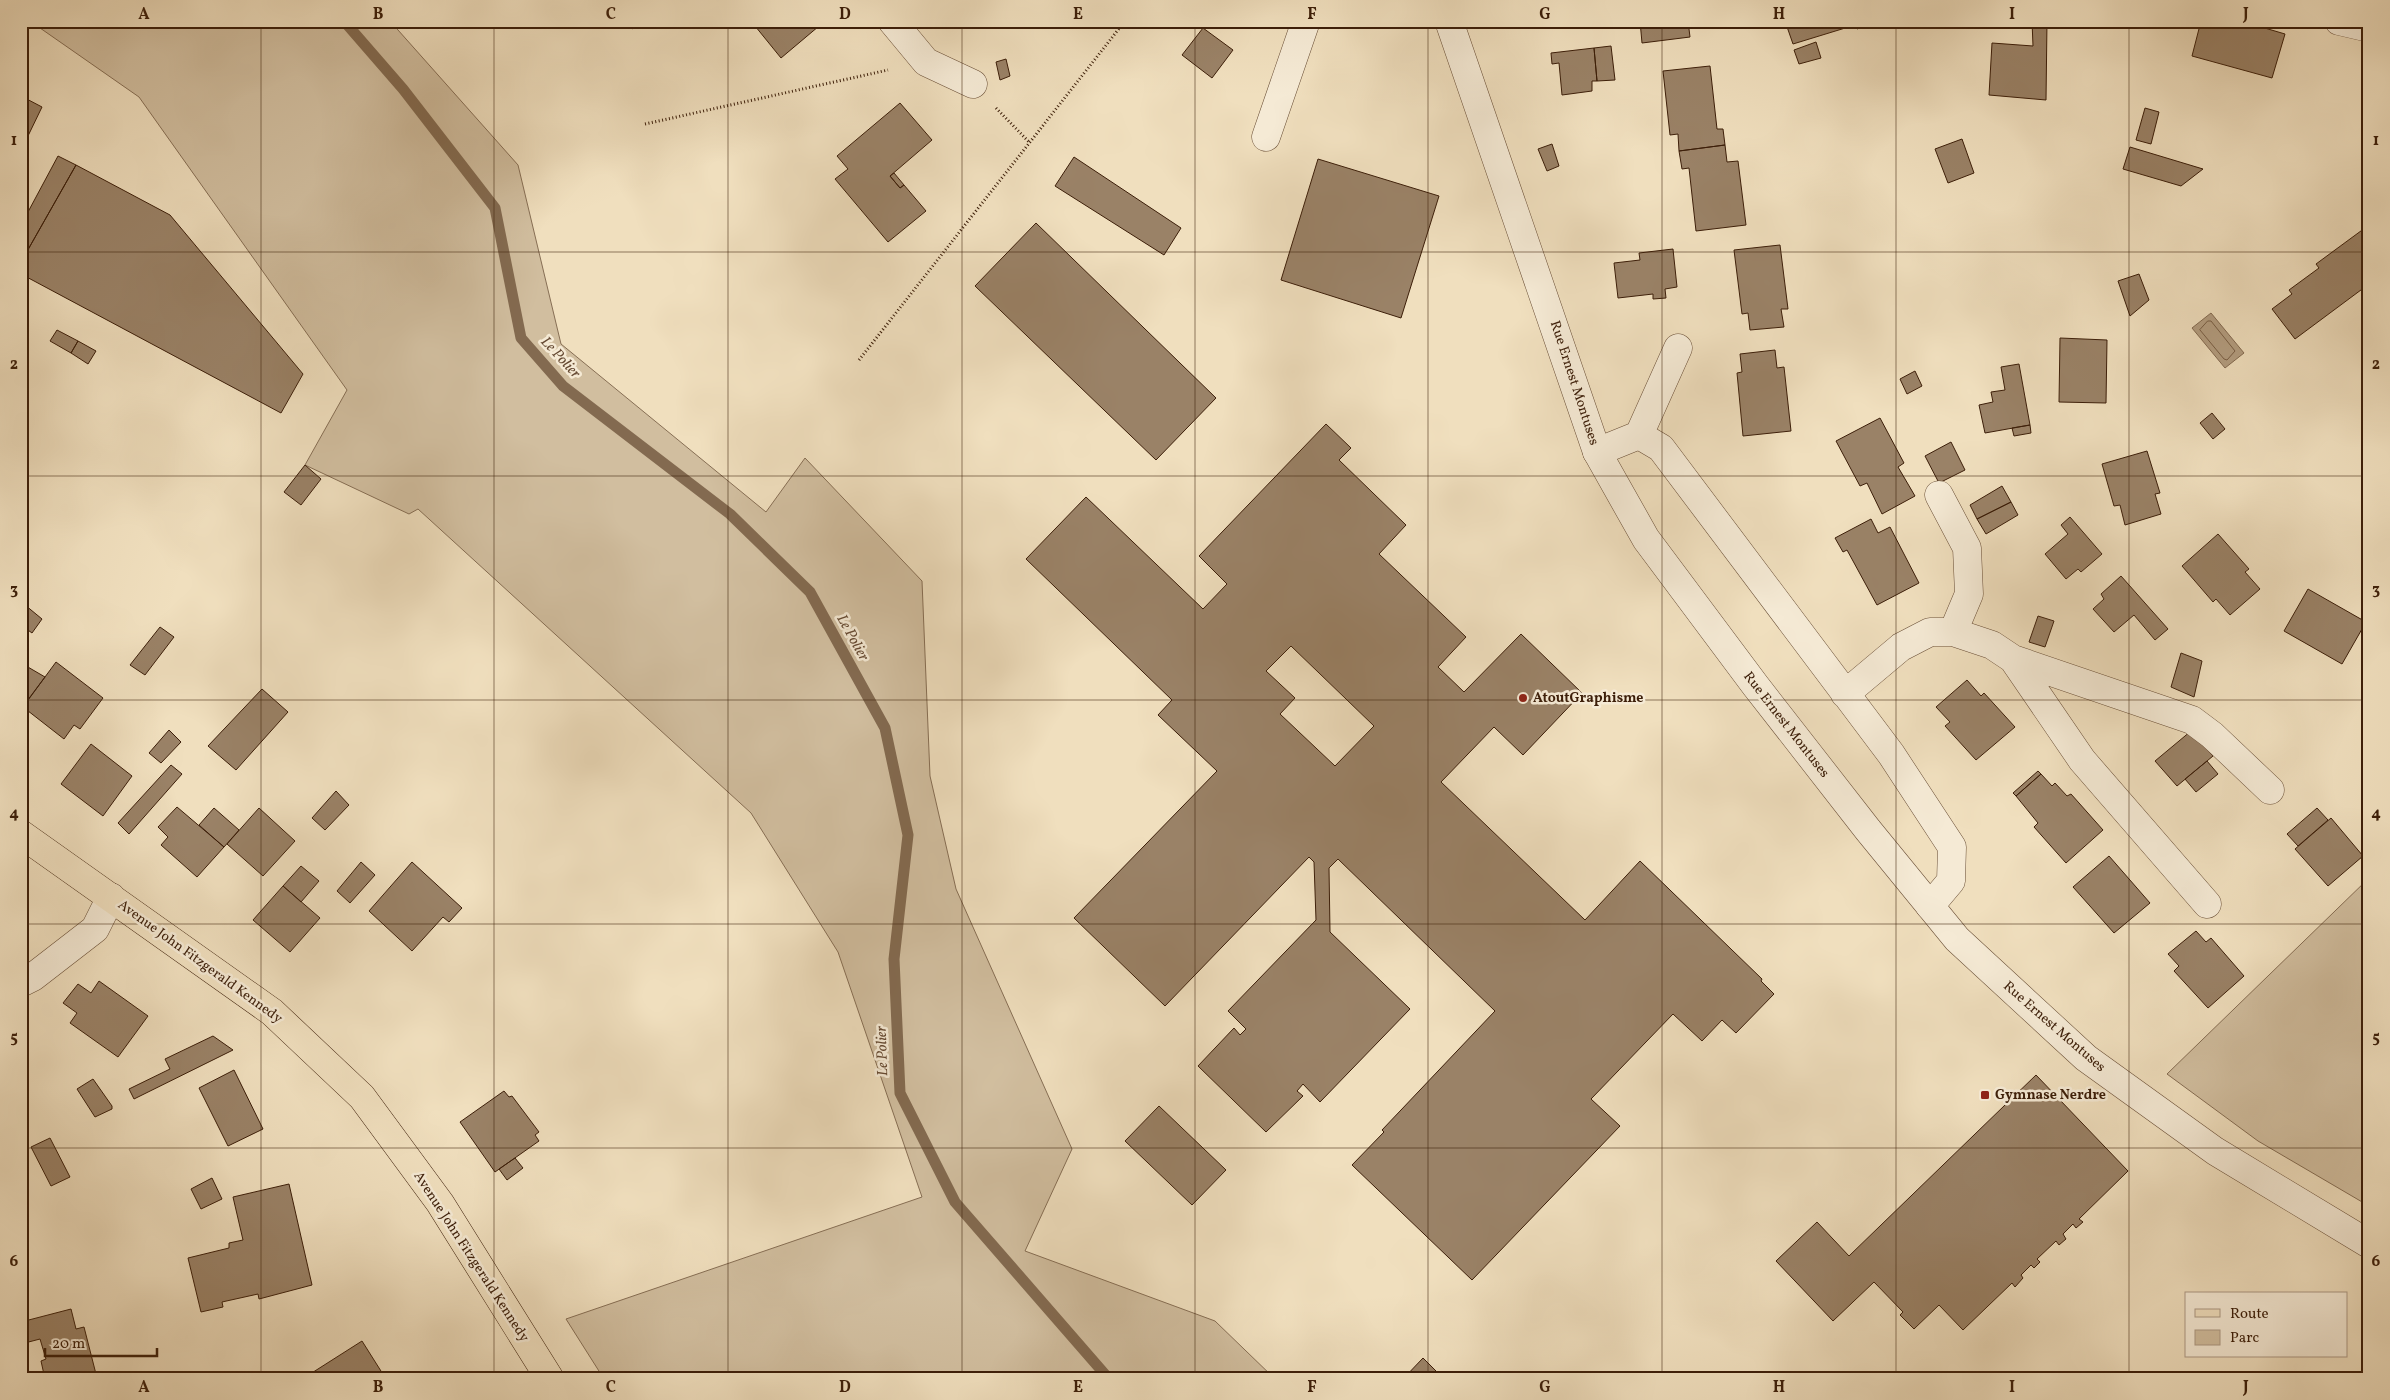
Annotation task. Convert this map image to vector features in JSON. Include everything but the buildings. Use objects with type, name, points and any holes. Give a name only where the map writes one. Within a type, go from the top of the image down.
[{"type":"main road","name":"Avenue John Fitzgerald Kennedy","points":[[21,834],[272,1012],[362,1098],[440,1203],[550,1379]]},
{"type":"street","points":[[892,21],[926,62],[973,84]]},
{"type":"street","points":[[1266,137],[1306,21]]},
{"type":"street","name":"Rue Ernest Montuses","points":[[1449,21],[1597,452],[1646,540],[1785,724],[1957,939],[2086,1058],[2215,1151],[2369,1244]]},
{"type":"street","points":[[2339,21],[2369,28]]},
{"type":"street","points":[[1597,452],[1639,435],[1678,348]]},
{"type":"street","points":[[1639,435],[1661,448],[1891,754],[1952,847],[1951,881],[1930,906]]},
{"type":"street","points":[[1939,495],[1967,548],[1968,594],[1953,632]]},
{"type":"street","points":[[1845,694],[1901,647],[1930,632],[1953,632],[1992,645],[2013,659],[2192,720],[2212,735],[2270,790]]},
{"type":"street","points":[[2013,659],[2082,760],[2207,904]]},
{"type":"street","points":[[21,983],[33,977],[95,929],[112,897]]},
{"type":"path","points":[[859,360],[1125,21]]},
{"type":"path","points":[[645,124],[926,62]]},
{"type":"path","points":[[973,84],[1030,143]]},
{"type":"green space","points":[[30,21],[390,21],[518,165],[561,344],[766,512],[805,458],[922,581],[930,776],[956,889],[1072,1149],[1025,1251],[1215,1321],[1275,1379],[604,1379],[566,1319],[922,1197],[838,952],[751,813],[418,509],[409,514],[305,465],[347,390],[139,97]]},
{"type":"green space","points":[[2369,878],[2369,1206],[2258,1141],[2167,1074]]},
{"type":"water","points":[[2211,313],[2244,353],[2225,368],[2192,328]]},
{"type":"waterway","name":"Le Polier","points":[[344,21],[403,89],[495,208],[521,338],[563,386],[730,514],[810,592],[885,728],[908,835],[894,959],[900,1093],[955,1202],[1109,1379]]},
{"type":"place","name":"AtoutGraphisme","points":[[1523,698]]},
{"type":"place","name":"Gymnase Nerdre","points":[[1985,1095]]}]
